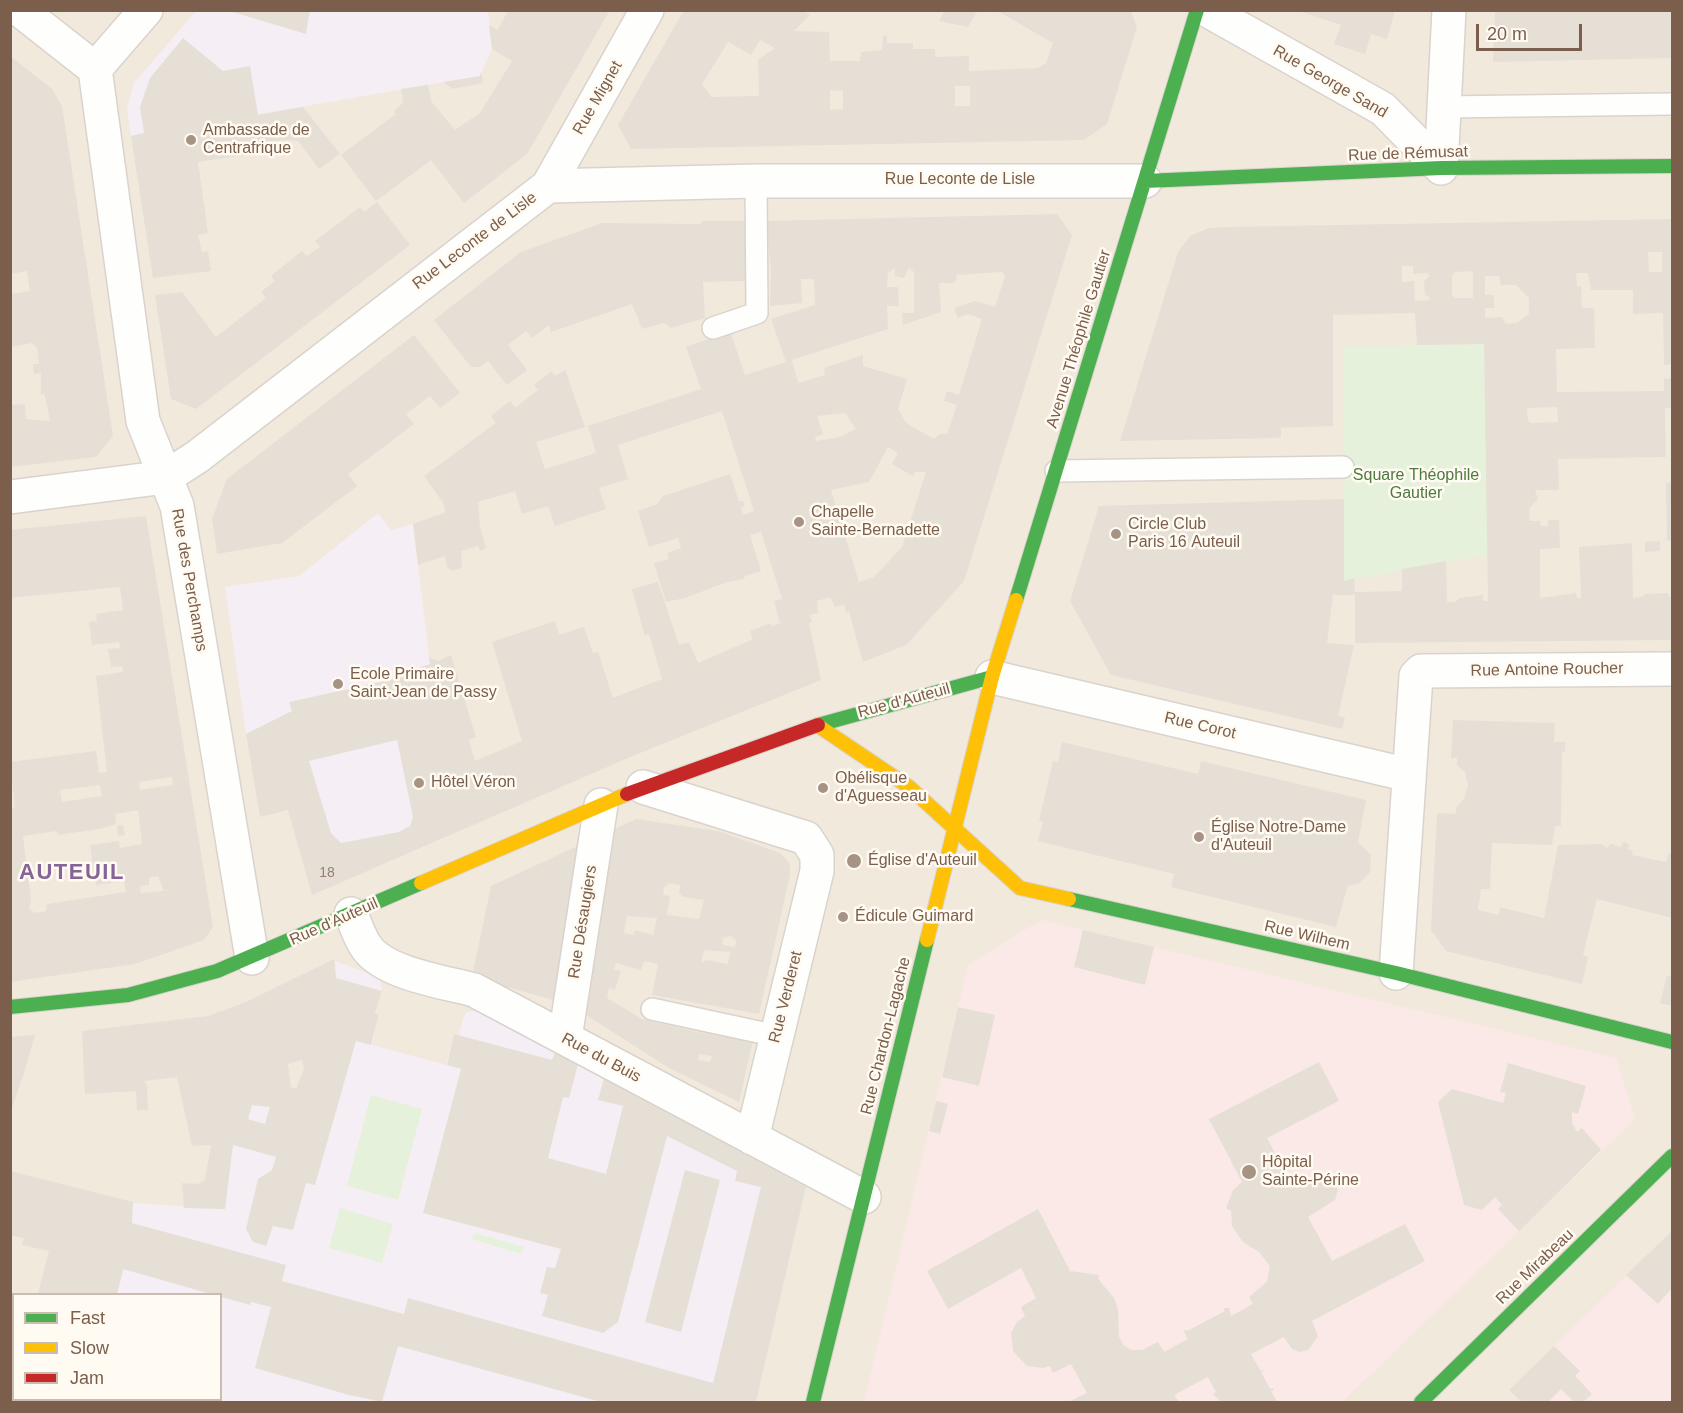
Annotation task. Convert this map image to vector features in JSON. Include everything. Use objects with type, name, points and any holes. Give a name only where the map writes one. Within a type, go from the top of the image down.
[{"type":"street","points":[[20,10],[95,69],[146,10]]},
{"type":"street","name":"Rue Mignet","points":[[548,186],[647,10]]},
{"type":"street","name":"Avenue Théophile Gautier","points":[[992,678],[1197,10]]},
{"type":"street","name":"Rue George Sand","points":[[1207,10],[1383,109],[1441,168]]},
{"type":"street","points":[[1441,168],[1449,10]]},
{"type":"street","name":"Rue des Perchamps","points":[[95,69],[143,421],[177,506],[252,958]]},
{"type":"street","name":"Rue de Rémusat","points":[[1145,181],[1441,168],[1672,166]]},
{"type":"street","name":"Rue Leconte de Lisle","points":[[10,497],[166,477],[197,457],[548,186],[756,181],[1145,181]]},
{"type":"street","name":"Rue Antoine Roucher","points":[[1409,775],[1416,676],[1421,671],[1672,669]]},
{"type":"street","name":"Rue d'Auteuil","points":[[10,1007],[128,995],[217,971],[252,958],[643,787],[817,725],[992,678]]},
{"type":"street","name":"Rue Corot","points":[[992,678],[1409,775]]},
{"type":"street","name":"Rue Chardon-Lagache","points":[[813,1402],[992,678]]},
{"type":"street","points":[[817,725],[909,787],[955,828]]},
{"type":"street","points":[[1396,973],[1409,775]]},
{"type":"street","name":"Rue Verderet","points":[[643,787],[806,838],[817,855],[817,871],[752,1138]]},
{"type":"street","name":"Rue Désaugiers","points":[[565,1038],[601,805]]},
{"type":"street","name":"Rue Wilhem","points":[[955,828],[1020,888],[1396,973],[1672,1042]]},
{"type":"street","name":"Rue du Buis","points":[[351,914],[367,948],[383,962],[404,971],[474,990],[864,1197]]},
{"type":"street","name":"Rue Mirabeau","points":[[1421,1402],[1672,1156]]},
{"type":"lane","points":[[1444,107],[1672,104]]},
{"type":"lane","points":[[713,328],[757,313],[756,181]]},
{"type":"lane","points":[[1056,471],[1343,467]]},
{"type":"lane","points":[[652,1008],[777,1036]]},
{"type":"shaded area","points":[[10,11],[1672,11],[1672,1402],[11,1402]]},
{"type":"shaded area","points":[[196,11],[488,11],[492,49],[480,76],[131,136],[127,109],[134,83]]},
{"type":"shaded area","name":"Ecole Primaire Saint-Jean de Passy","points":[[378,513],[391,530],[413,524],[430,664],[424,748],[447,837],[371,869],[336,852],[293,711],[246,734],[225,587],[299,576]]},
{"type":"shaded area","name":"Hôpital Sainte-Périne","points":[[1041,920],[1616,1058],[1635,1119],[1342,1402],[864,1402],[968,965]]},
{"type":"shaded area","points":[[335,961],[380,978],[382,991],[375,1012],[379,1014],[372,1045],[446,1065],[454,1034],[459,1035],[464,1016],[467,1012],[478,1010],[806,1187],[756,1402],[11,1402],[10,1394],[12,1401],[222,1401],[222,1293],[117,1293],[124,1269],[133,1203],[225,1209],[231,1154],[244,1106],[264,1105],[295,1116],[341,1030]]},
{"type":"shaded area","points":[[1672,1231],[1672,1402],[1522,1402],[1509,1390]]},
{"type":"green space","name":"Square Théophile Gautier","points":[[1484,344],[1490,554],[1344,581],[1344,348]]},
{"type":"green space","points":[[371,1095],[422,1109],[398,1200],[347,1186]]},
{"type":"green space","points":[[340,1208],[393,1224],[382,1263],[329,1248]]},
{"type":"green space","points":[[475,1233],[524,1247],[521,1254],[472,1239]]},
{"type":"building","points":[[226,10],[310,10],[306,34]]},
{"type":"building","points":[[509,10],[610,10],[527,154],[464,203],[431,160],[376,201],[341,155],[396,114],[394,111],[403,103],[401,89],[428,85],[431,101],[455,130],[480,113],[512,61],[492,49],[489,25],[497,30]]},
{"type":"building","points":[[684,10],[802,10],[810,15],[794,31],[829,32],[830,61],[860,61],[861,52],[882,50],[883,36],[887,36],[887,43],[913,43],[913,49],[935,49],[935,57],[969,56],[969,71],[1038,68],[1046,63],[1053,43],[996,10],[1130,10],[1137,27],[1107,124],[1084,140],[631,149],[618,125]],"holes":[[[760,40],[775,48],[758,60],[759,96],[711,97],[702,84],[728,42],[751,55]],[[955,86],[970,86],[970,106],[955,106]],[[830,90],[843,91],[843,109],[830,110]]]},
{"type":"building","points":[[945,10],[978,10],[968,27],[939,21]]},
{"type":"building","points":[[1296,10],[1395,10],[1387,39],[1371,34],[1365,54],[1334,44],[1341,25]]},
{"type":"building","points":[[1495,10],[1672,10],[1672,58],[1493,62]]},
{"type":"building","points":[[183,38],[223,71],[250,66],[258,115],[303,107],[340,154],[319,169],[298,141],[285,140],[250,145],[251,154],[198,162],[208,233],[198,235],[202,252],[208,251],[211,271],[153,278],[131,136],[144,133],[140,107],[150,78]]},
{"type":"building","points":[[10,56],[52,89],[62,106],[113,436],[96,457],[10,467],[10,405],[25,404],[26,419],[50,421],[44,394],[41,395],[41,373],[34,374],[33,364],[39,364],[37,348],[32,343],[10,347],[10,294],[30,291],[27,271],[10,274]]},
{"type":"building","points":[[481,72],[483,83],[452,89],[444,82],[480,76]]},
{"type":"building","points":[[377,202],[410,245],[196,409],[171,399],[155,295],[182,292],[216,337],[266,298],[261,292],[275,281],[271,276],[302,251],[307,256],[320,247],[315,241],[360,207],[364,212]]},
{"type":"building","points":[[1057,214],[1072,235],[964,581],[906,645],[863,662],[849,612],[846,612],[844,605],[835,607],[830,597],[817,601],[818,613],[810,615],[812,622],[809,623],[821,680],[628,758],[312,895],[288,810],[260,817],[246,734],[292,711],[289,702],[403,677],[402,673],[430,664],[429,657],[438,661],[451,655],[476,737],[469,740],[475,761],[522,741],[492,642],[555,621],[559,635],[584,627],[593,653],[598,652],[613,698],[662,679],[649,634],[645,636],[632,589],[658,582],[679,645],[689,642],[698,663],[753,639],[750,631],[771,623],[772,626],[780,623],[774,601],[782,599],[761,532],[750,535],[761,571],[745,576],[744,579],[727,582],[685,598],[666,602],[654,563],[669,559],[667,553],[681,548],[678,538],[649,547],[638,511],[657,504],[663,496],[730,474],[739,501],[743,501],[745,506],[741,507],[743,515],[754,511],[722,411],[618,445],[628,479],[599,488],[606,509],[555,526],[548,506],[522,514],[515,491],[478,502],[480,527],[486,548],[480,551],[478,546],[461,551],[462,568],[452,571],[447,567],[445,556],[418,565],[413,524],[446,512],[442,501],[424,476],[496,423],[491,416],[510,401],[515,408],[538,390],[534,385],[552,371],[555,376],[565,370],[585,427],[536,442],[545,469],[596,453],[588,426],[701,389],[686,347],[730,331],[745,375],[786,362],[771,319],[815,305],[814,279],[801,279],[802,303],[770,306],[771,269],[766,221]],"holes":[[[909,267],[914,272],[914,313],[902,313],[903,325],[941,312],[939,283],[952,283],[956,281],[957,275],[1002,272],[1005,276],[995,307],[975,301],[954,308],[958,318],[968,314],[982,319],[959,395],[947,391],[944,401],[957,405],[947,434],[940,434],[934,439],[906,423],[898,409],[907,379],[863,366],[863,355],[824,368],[825,375],[798,383],[792,360],[888,329],[887,306],[899,306],[898,287],[887,287],[888,273],[895,268],[895,276],[904,278]],[[845,413],[856,429],[840,437],[816,441],[815,437],[823,434],[817,416]],[[888,447],[898,453],[892,464],[913,476],[915,472],[926,472],[902,547],[874,577],[859,582],[831,490],[869,482]],[[397,740],[413,817],[410,826],[399,832],[341,843],[331,833],[309,761]]]},
{"type":"building","points":[[1672,219],[1672,364],[1664,365],[1663,313],[1633,314],[1633,290],[1591,290],[1588,273],[1576,273],[1577,286],[1581,286],[1582,308],[1594,308],[1595,348],[1556,349],[1557,392],[1664,391],[1664,379],[1672,378],[1672,407],[1665,409],[1666,457],[1558,459],[1559,490],[1535,490],[1538,499],[1529,509],[1530,521],[1540,521],[1541,526],[1548,526],[1548,520],[1559,520],[1560,548],[1540,549],[1540,598],[1576,593],[1577,598],[1581,598],[1579,547],[1632,543],[1633,598],[1642,597],[1645,594],[1668,593],[1669,597],[1672,597],[1672,640],[1355,643],[1355,595],[1333,595],[1327,643],[1354,645],[1338,716],[1345,718],[1342,729],[1111,675],[1070,601],[1099,506],[1344,499],[1344,581],[1354,578],[1355,592],[1402,591],[1402,569],[1446,561],[1447,602],[1483,595],[1483,601],[1488,601],[1484,344],[1417,345],[1415,313],[1333,315],[1333,426],[1276,428],[1281,429],[1281,437],[1276,438],[1120,441],[1178,252],[1190,236],[1209,228]],"holes":[[[1648,252],[1662,252],[1662,272],[1649,272]],[[1402,266],[1413,266],[1413,274],[1427,273],[1430,276],[1424,281],[1425,294],[1430,298],[1429,300],[1415,301],[1414,281],[1402,282]],[[1473,271],[1473,298],[1455,298],[1452,295],[1452,276],[1455,272]],[[1485,276],[1499,276],[1501,285],[1516,285],[1529,298],[1529,314],[1517,323],[1506,324],[1502,317],[1485,318],[1485,308],[1494,308],[1494,295],[1485,295]],[[1557,407],[1558,422],[1531,423],[1528,421],[1527,408]]]},
{"type":"building","points":[[701,221],[745,221],[746,281],[703,282],[705,318],[671,328],[664,323],[642,329],[632,304],[551,332],[549,325],[532,338],[526,331],[508,345],[527,370],[507,385],[488,361],[479,367],[471,367],[434,320],[521,252],[602,223],[702,224]]},
{"type":"building","points":[[414,335],[460,393],[440,408],[430,396],[406,414],[414,424],[348,474],[357,486],[282,543],[217,554],[212,519],[227,479]]},
{"type":"building","points":[[1672,482],[1672,540],[1667,541],[1666,483]]},
{"type":"building","points":[[146,516],[213,927],[204,940],[135,964],[10,982],[10,806],[15,809],[10,762],[96,751],[99,773],[107,772],[96,676],[123,672],[122,666],[111,667],[108,649],[120,648],[119,642],[92,645],[89,622],[97,621],[96,614],[123,610],[120,587],[10,598],[10,530]],"holes":[[[172,777],[173,785],[140,790],[139,782]],[[100,785],[102,796],[62,802],[60,790]],[[138,810],[142,844],[120,848],[119,841],[90,845],[96,885],[124,881],[126,892],[47,904],[46,911],[36,913],[29,909],[31,900],[23,836],[57,831],[58,835],[99,829],[116,824],[115,814]],[[158,876],[164,891],[141,893],[140,886],[149,885],[149,878]]]},
{"type":"building","points":[[1660,541],[1660,551],[1645,552],[1645,542]]},
{"type":"building","points":[[1453,720],[1555,723],[1554,742],[1565,742],[1565,752],[1562,751],[1561,826],[1555,826],[1552,845],[1492,843],[1490,889],[1481,889],[1478,910],[1499,915],[1500,907],[1544,918],[1558,845],[1602,844],[1607,848],[1611,844],[1621,847],[1623,842],[1629,844],[1628,849],[1633,851],[1632,855],[1666,862],[1669,853],[1672,854],[1672,918],[1597,899],[1583,955],[1588,957],[1582,984],[1446,951],[1431,930],[1437,813],[1456,814],[1456,808],[1464,799],[1468,785],[1465,772],[1457,765],[1457,758],[1451,758]]},
{"type":"building","name":"Église Notre-Dame d'Auteuil","points":[[1062,742],[1198,774],[1201,761],[1366,800],[1358,842],[1371,855],[1370,872],[1358,884],[1348,885],[1336,927],[1171,887],[1174,874],[1038,841],[1043,822],[1039,821],[1053,761],[1058,762]]},
{"type":"building","points":[[636,819],[718,831],[780,853],[790,864],[790,875],[759,1014],[652,995],[658,964],[644,961],[641,970],[616,963],[614,970],[621,971],[615,990],[609,988],[607,998],[642,1019],[697,1032],[753,1040],[739,1102],[669,1068],[580,1011],[610,831]],"holes":[[[669,883],[680,885],[679,893],[683,897],[704,900],[699,919],[667,915],[670,896],[663,895],[664,887]],[[627,916],[657,918],[653,935],[635,930],[633,935],[624,933]],[[731,936],[736,940],[735,947],[722,945],[723,938]],[[704,950],[730,952],[728,964],[706,960],[701,963]],[[699,1054],[712,1056],[710,1062],[698,1060]]]},
{"type":"building","points":[[123,825],[125,835],[118,836],[117,826]]},
{"type":"building","points":[[580,845],[560,1002],[472,977],[491,886]]},
{"type":"building","points":[[1083,930],[1154,947],[1145,985],[1074,967]]},
{"type":"building","points":[[334,959],[336,978],[382,991],[375,1013],[379,1014],[371,1045],[356,1041],[315,1185],[306,1183],[293,1230],[273,1226],[266,1246],[253,1242],[246,1229],[258,1179],[272,1170],[276,1157],[233,1145],[225,1209],[184,1208],[182,1183],[198,1184],[205,1180],[211,1145],[192,1146],[177,1077],[144,1081],[147,1085],[148,1110],[137,1110],[136,1091],[85,1094],[82,1031],[208,1016],[246,1002]],"holes":[[[302,1060],[304,1069],[296,1089],[291,1087],[288,1064]],[[252,1105],[270,1107],[265,1124],[248,1119]]]},
{"type":"building","points":[[1672,975],[1672,1006],[1660,1003],[1667,976]]},
{"type":"building","points":[[958,1007],[995,1015],[979,1086],[942,1077]]},
{"type":"building","points":[[454,1034],[552,1060],[555,1052],[578,1064],[569,1098],[563,1097],[548,1158],[606,1174],[623,1106],[598,1100],[604,1078],[806,1187],[756,1402],[601,1402],[398,1346],[382,1402],[349,1395],[255,1368],[271,1307],[251,1302],[250,1305],[222,1297],[222,1293],[208,1293],[123,1269],[117,1293],[38,1293],[49,1251],[22,1245],[24,1238],[10,1235],[10,1171],[133,1202],[132,1223],[286,1265],[282,1281],[404,1314],[408,1298],[713,1383],[761,1187],[735,1181],[737,1171],[667,1136],[618,1322],[603,1333],[542,1316],[548,1295],[540,1293],[547,1267],[555,1268],[561,1249],[423,1213],[461,1069],[447,1065]]},
{"type":"building","points":[[35,1035],[23,1076],[10,1113],[10,1037]]},
{"type":"building","points":[[1319,1062],[1339,1101],[1267,1138],[1291,1184],[1297,1182],[1299,1184],[1320,1173],[1330,1176],[1338,1190],[1335,1200],[1308,1217],[1332,1261],[1405,1224],[1425,1261],[1312,1321],[1318,1336],[1308,1350],[1300,1352],[1292,1349],[1284,1337],[1251,1354],[1260,1370],[1264,1371],[1261,1372],[1270,1389],[1273,1388],[1274,1390],[1271,1391],[1277,1402],[1221,1402],[1213,1394],[1216,1392],[1208,1377],[1174,1395],[1179,1402],[1068,1402],[1087,1393],[1071,1364],[1053,1373],[1050,1366],[1043,1368],[1027,1366],[1013,1351],[1011,1333],[1017,1322],[1025,1316],[1021,1307],[1036,1298],[1021,1268],[948,1309],[927,1271],[1038,1209],[1070,1271],[1099,1275],[1098,1279],[1114,1298],[1118,1309],[1119,1337],[1124,1346],[1132,1350],[1142,1350],[1158,1342],[1164,1352],[1188,1339],[1183,1329],[1187,1331],[1225,1311],[1223,1308],[1229,1308],[1231,1316],[1253,1304],[1249,1297],[1267,1282],[1270,1266],[1259,1252],[1243,1242],[1232,1226],[1231,1211],[1226,1208],[1233,1190],[1242,1182],[1209,1119]]},
{"type":"building","points":[[1508,1063],[1586,1086],[1578,1114],[1572,1112],[1572,1123],[1577,1132],[1582,1128],[1601,1150],[1519,1231],[1498,1209],[1502,1205],[1495,1197],[1482,1210],[1464,1205],[1438,1102],[1452,1089],[1503,1103],[1506,1093],[1500,1092]]},
{"type":"building","points":[[936,1101],[948,1104],[940,1134],[929,1131]]},
{"type":"building","points":[[685,1170],[720,1180],[681,1332],[645,1322]]},
{"type":"building","points":[[1672,1231],[1672,1288],[1658,1304],[1626,1275]]},
{"type":"building","points":[[10,1346],[12,1346],[12,1401],[92,1401],[92,1402],[10,1402]]},
{"type":"building","points":[[1554,1346],[1580,1371],[1575,1376],[1592,1394],[1583,1402],[1574,1402],[1561,1389],[1548,1402],[1522,1402],[1509,1390]]},
{"type":"traffic: fast","points":[[1016,600],[1197,10]]},
{"type":"traffic: fast","points":[[1145,181],[1441,168],[1672,166]]},
{"type":"traffic: fast","points":[[818,725],[992,677]]},
{"type":"traffic: fast","points":[[10,1007],[128,995],[217,971],[421,883]]},
{"type":"traffic: fast","points":[[1069,899],[1396,973],[1672,1042]]},
{"type":"traffic: fast","points":[[813,1402],[927,940]]},
{"type":"traffic: fast","points":[[1421,1402],[1672,1156]]},
{"type":"traffic: slow","points":[[927,940],[992,677],[1016,600]]},
{"type":"traffic: slow","points":[[817,725],[909,787],[1020,888],[1069,899]]},
{"type":"traffic: slow","points":[[421,883],[627,794]]},
{"type":"traffic: jam","points":[[627,794],[818,725]]},
{"type":"place","name":"Ambassade de Centrafrique","points":[[191,140]]},
{"type":"place","name":"Chapelle Sainte-Bernadette","points":[[799,522]]},
{"type":"place","name":"Circle Club Paris 16 Auteuil","points":[[1116,534]]},
{"type":"place","name":"Ecole Primaire Saint-Jean de Passy","points":[[338,684]]},
{"type":"place","name":"Hôtel Véron","points":[[419,783]]},
{"type":"place","name":"Obélisque d'Aguesseau","points":[[823,788]]},
{"type":"place","name":"Église Notre-Dame d'Auteuil","points":[[1199,837]]},
{"type":"place","name":"Église d'Auteuil","points":[[854,861]]},
{"type":"place","name":"Édicule Guimard","points":[[843,917]]},
{"type":"place","name":"Hôpital Sainte-Périne","points":[[1249,1172]]},
{"type":"district","name":"AUTEUIL","points":[[72,873]]}]
